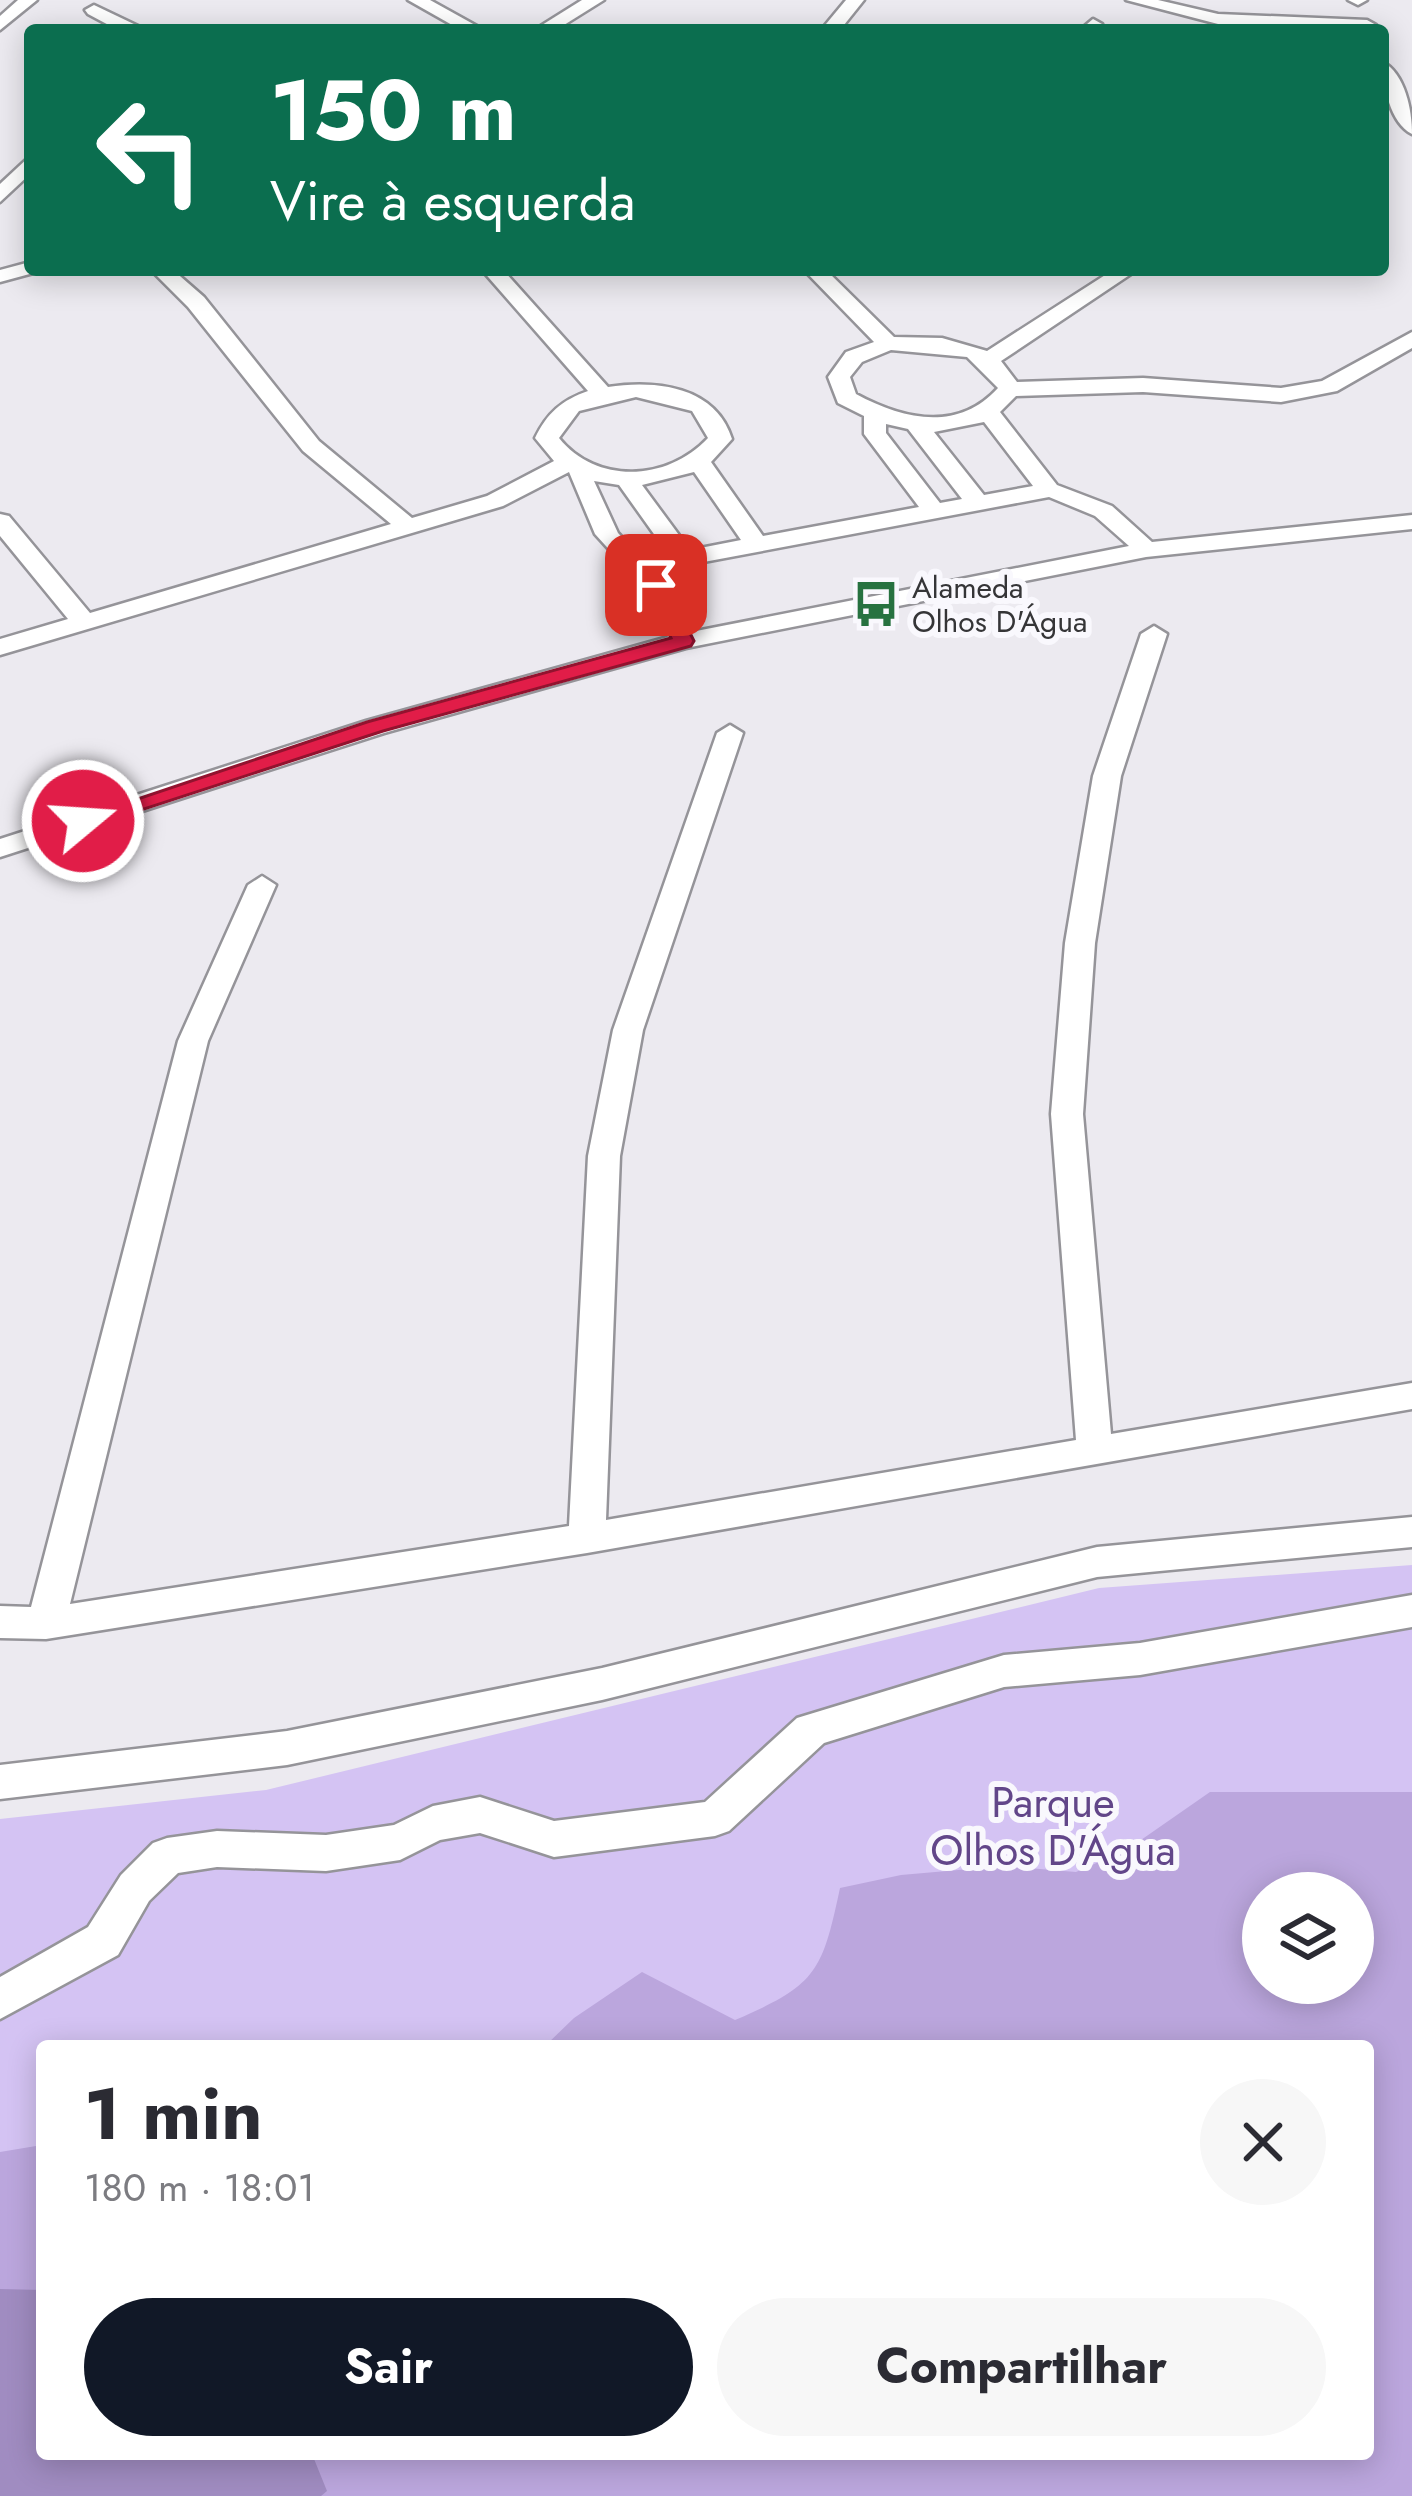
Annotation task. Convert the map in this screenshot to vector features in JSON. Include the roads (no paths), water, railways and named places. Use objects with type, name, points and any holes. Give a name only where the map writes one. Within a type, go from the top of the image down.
[{"type":"street","points":[[0,25],[28,0]]},
{"type":"street","points":[[417,0],[463,24]]},
{"type":"street","points":[[553,24],[595,0]]},
{"type":"street","points":[[835,24],[855,0]]},
{"type":"street","points":[[1135,0],[1218,19],[1301,24]]},
{"type":"street","points":[[94,10],[121,24]]},
{"type":"street","points":[[1389,80],[1412,128]]},
{"type":"street","points":[[0,196],[24,175]]},
{"type":"street","points":[[168,276],[196,302],[311,446],[410,528]]},
{"type":"street","points":[[497,276],[602,394]]},
{"type":"street","points":[[820,276],[888,344]]},
{"type":"street","points":[[988,360],[1118,276]]},
{"type":"street","points":[[1010,389],[1001,367],[972,350],[931,342],[888,344],[854,357],[839,377],[846,398],[874,416],[917,425],[962,423],[988,412],[1010,389],[1143,385],[1281,395],[1329,386],[1412,339]]},
{"type":"street","points":[[602,394],[671,394],[699,405],[717,420],[720,439],[699,462],[650,478],[626,478],[574,466],[556,455],[547,437],[553,419],[572,404],[602,394]]},
{"type":"street","points":[[988,412],[1049,490]]},
{"type":"street","points":[[874,416],[875,434],[934,511]]},
{"type":"street","points":[[917,425],[977,503]]},
{"type":"street","points":[[699,462],[757,544]]},
{"type":"street","points":[[0,647],[410,528],[495,501],[574,466]]},
{"type":"street","points":[[574,466],[583,491],[632,569],[656,585],[683,641]]},
{"type":"street","points":[[626,478],[666,541],[685,558]]},
{"type":"street","points":[[656,585],[685,558],[1049,490],[1081,496],[1111,512],[1146,550]]},
{"type":"street","points":[[0,521],[84,622]]},
{"type":"street","points":[[0,848],[375,727],[683,641],[1146,550],[1412,522]]},
{"type":"street","points":[[1095,1450],[1067,1114],[1080,943],[1107,776],[1154,634]]},
{"type":"street","points":[[587,1538],[604,1156],[628,1030],[730,733]]},
{"type":"street","points":[[46,1623],[193,1041],[262,885]]},
{"type":"street","points":[[0,1622],[46,1623],[587,1538],[1412,1396]]},
{"type":"street","points":[[0,1782],[332,1739],[602,1684],[1097,1562],[1412,1532]]},
{"type":"street","points":[[0,1999],[103,1941],[135,1888],[167,1856],[217,1849],[326,1853],[400,1842],[433,1824],[480,1815],[554,1839],[715,1818],[811,1730],[1004,1671],[1141,1659],[1412,1611]]},
{"type":"place","name":"Alameda Olhos D'Água","points":[[876,604]]},
{"type":"park label","name":"Parque Olhos D'Água","points":[[1053,1826]]}]
